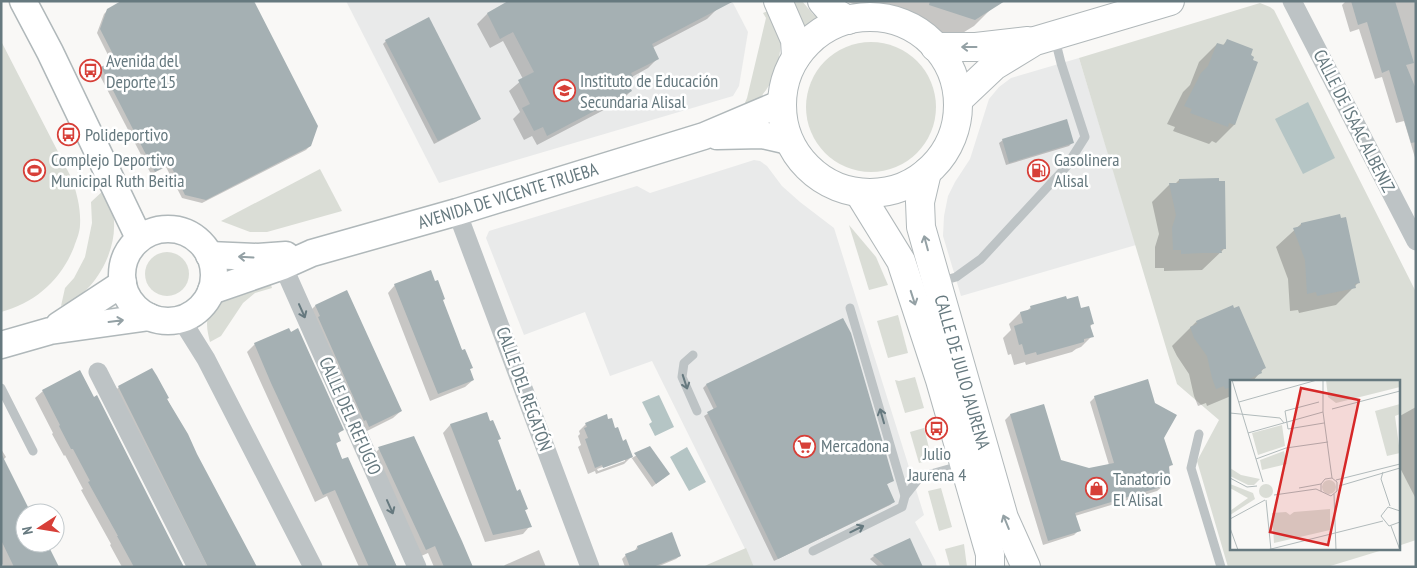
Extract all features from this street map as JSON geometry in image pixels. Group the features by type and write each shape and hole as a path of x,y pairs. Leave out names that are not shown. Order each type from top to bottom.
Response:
{"main road":[{"path":"23,1 50,52 140,238"},
{"path":"778,1 795,40 796,57"},
{"path":"822,1 829,9 848,20"},
{"path":"936,46 976,48 1044,38 1170,1"},
{"path":"880,17 910,27 936,46 951,72 958,100 958,114 951,140 936,163 927,172 917,180 895,190 871,194 859,193 831,184 817,176 801,160 789,141 783,119 782,103 786,79 796,57 818,33 848,20 880,17"},
{"path":"958,100 994,66 1044,38"},
{"name":"AVENIDA DE VICENTE TRUEBA","path":"211,291 312,254 457,212 704,136 782,103"},
{"name":"AVENIDA DE VICENTE TRUEBA","path":"704,136 762,135 789,141"},
{"name":"CALLE DE JULIO JAURENA","path":"927,172 920,202 921,227 1004,518 1026,567"},
{"name":"CALLE DE JULIO JAURENA","path":"859,193 901,260 936,367 990,554 990,567"},
{"path":"1,345 50,331 150,317 169,320 181,319 191,314 202,305 211,291 214,280 213,266 209,255 196,239 183,231 171,229 155,230 140,238 130,249 122,270 123,283 129,299 137,309 150,317"},
{"name":"AVENIDA DE VICENTE TRUEBA","path":"209,255 258,257 312,254"},
{"path":"50,331 123,283"}],"street":[{"name":"CALLE DE ISAAC ALBENIZ","path":"1292,1 1416,242"},
{"name":"CALLE DEL REGATÓN","path":"457,212 590,567"},
{"name":"CALLE DEL REFUGIO","path":"282,266 417,567"},
{"path":"181,319 206,359 313,567"},
{"path":"98,372 197,567"}],"lane":[{"path":"936,283 956,277 981,259 1066,168 1085,137 1061,63 1044,38"},
{"path":"813,551 902,507 904,496 850,308"},
{"path":"693,355 684,362 682,377 697,411"},
{"path":"1,388 33,451"},
{"path":"1199,434 1192,468 1221,567"},
{"path":"904,496 920,476 964,464"}],"shaded area":[{"name":"Instituto de Educación Secundaria Alisal","path":"346,1 732,1 748,32 739,86 733,96 439,183"},
{"path":"791,1 802,1 813,14 821,19 805,27"},
{"path":"1260,3 1274,10 1416,292 1416,540 1400,545 1400,380 1230,380 1230,550 1383,550 1327,567 1228,567 1197,461 1219,420 1177,384 1079,58"},
{"path":"768,11 777,28 780,39 779,58 767,89 753,103 744,105 766,18 763,13"},
{"name":"Complejo Deportivo Municipal Ruth Beitia","path":"1,41 72,179 80,219 79,231 69,259 54,280 25,303 1,312"},
{"path":"871,42 896,47 917,61 931,82 936,107 931,132 917,153 896,167 871,172 846,167 825,153 811,132 806,107 811,82 825,61 846,47"},
{"name":"Gasolinera Alisal","path":"1079,58 1136,245 961,296 943,236 944,216 948,196 970,159 989,99 999,87 1011,78"},
{"path":"1308,102 1335,158 1303,174 1275,119"},
{"path":"754,160 760,161 767,166 782,186 834,228 924,515 915,522 937,567 754,567 652,361 610,376 585,312 524,335 486,238 489,231 637,186 650,193"},
{"path":"320,169 342,211 267,232 250,232 221,221"},
{"path":"105,189 111,205 114,222 111,248 100,273 92,284 72,301 61,306 65,288 74,278 85,257 92,223 91,202"},
{"path":"849,225 876,257 888,285 869,290"},
{"path":"163,252 171,252 183,258 189,274 183,290 171,296 163,296 151,290 145,278 145,270 151,258"},
{"path":"270,282 272,288 255,293 243,303 221,336 210,342 207,321 209,314 219,302 245,290"},
{"path":"898,315 908,353 888,358 877,321"},
{"path":"915,377 924,408 905,413 895,380 899,381"},
{"path":"659,395 674,427 655,436 649,424 652,422 642,402"},
{"path":"924,428 932,460 919,463 910,432"},
{"path":"687,447 706,482 689,491 670,457"},
{"path":"941,488 952,527 939,531 928,491"},
{"path":"964,544 967,567 950,567 945,549"},
{"path":"746,548 754,567 703,567 709,564"}],"building":[{"path":"121,1 254,1 318,126 311,146 206,200 185,195 170,164 155,172 101,67 116,60 100,29 107,9"},
{"path":"508,1 734,1 652,44 659,59 631,73 633,77 627,81 632,91 547,136 543,127 534,131 522,108 530,104 518,80 534,72 513,32 500,39 487,13"},
{"path":"930,1 1005,1 975,20 929,5"},
{"path":"1351,1 1395,1 1414,63 1406,65 1416,89 1416,142 1411,143 1389,70 1382,73 1367,22 1358,25"},
{"path":"429,17 481,119 438,141 385,40"},
{"path":"1227,39 1253,49 1251,55 1254,57 1253,60 1258,62 1235,125 1229,123 1228,127 1190,113 1192,109 1184,106 1201,73 1208,66 1217,43 1224,45"},
{"path":"1067,119 1074,143 1009,163 1002,139"},
{"path":"1219,178 1219,181 1225,181 1226,249 1221,249 1222,253 1181,254 1181,250 1173,250 1172,228 1176,215 1169,183 1179,183 1179,179"},
{"path":"1340,214 1341,218 1346,217 1360,283 1355,284 1356,288 1317,296 1316,292 1307,294 1305,260 1293,228 1301,226 1301,223"},
{"path":"431,270 435,281 438,280 445,299 443,300 462,350 465,349 473,368 470,369 474,380 438,394 394,284"},
{"path":"347,290 402,411 369,427 366,420 364,421 318,317 320,316 315,305"},
{"path":"1066,296 1067,299 1078,296 1081,308 1089,306 1094,324 1090,325 1094,337 1084,339 1084,342 1037,355 1036,352 1025,355 1022,344 1019,345 1014,326 1023,323 1020,312 1031,309 1030,306"},
{"path":"1233,305 1234,308 1239,306 1266,368 1261,370 1262,373 1247,380 1230,380 1230,387 1225,389 1224,386 1216,389 1207,356 1194,338 1190,327 1197,324 1196,321"},
{"name":"Mercadona","path":"843,318 851,333 894,481 887,484 895,502 778,559 707,412 717,407 706,384"},
{"path":"289,328 291,332 298,328 344,430 338,433 341,441 336,443 342,459 348,457 397,567 369,567 335,490 323,495 271,383 254,343"},
{"path":"152,368 257,567 208,567 118,386"},
{"path":"80,370 94,397 97,395 184,567 134,567 88,482 90,481 73,449 71,449 42,390"},
{"path":"1148,379 1155,403 1177,415 1164,438 1173,465 1169,466 1170,476 1168,482 1164,486 1075,513 1081,531 1048,541 1010,414 1044,404 1061,460 1089,468 1114,463 1094,396"},
{"path":"487,412 490,421 493,420 501,439 498,440 517,491 520,489 528,509 525,510 532,527 493,535 450,424"},
{"path":"607,414 608,419 612,418 615,428 618,427 623,441 626,439 633,457 603,468 602,465 595,468 585,439 588,438 584,428 587,427 585,423"},
{"path":"414,436 473,567 444,567 435,546 426,550 378,447"},
{"path":"650,446 670,474 656,484 634,453"},
{"path":"1,453 26,503 15,503 15,553 52,553 59,567 14,567 1,540"},
{"path":"672,532 681,556 653,567 630,567 625,554 638,549 637,546"},
{"path":"910,538 923,567 886,567 873,555"}],"place":[{"name":"Avenida del Deporte 15","path":"90,71"},
{"name":"Instituto de Educación Secundaria Alisal","path":"564,91"},
{"name":"Polideportivo","path":"69,135"},
{"name":"Complejo Deportivo Municipal Ruth Beitia","path":"35,170"},
{"name":"Gasolinera Alisal","path":"1038,170"},
{"name":"Julio Jaurena 4","path":"937,429"},
{"name":"Mercadona","path":"805,446"},
{"name":"Tanatorio El Alisal","path":"1097,489"}]}
